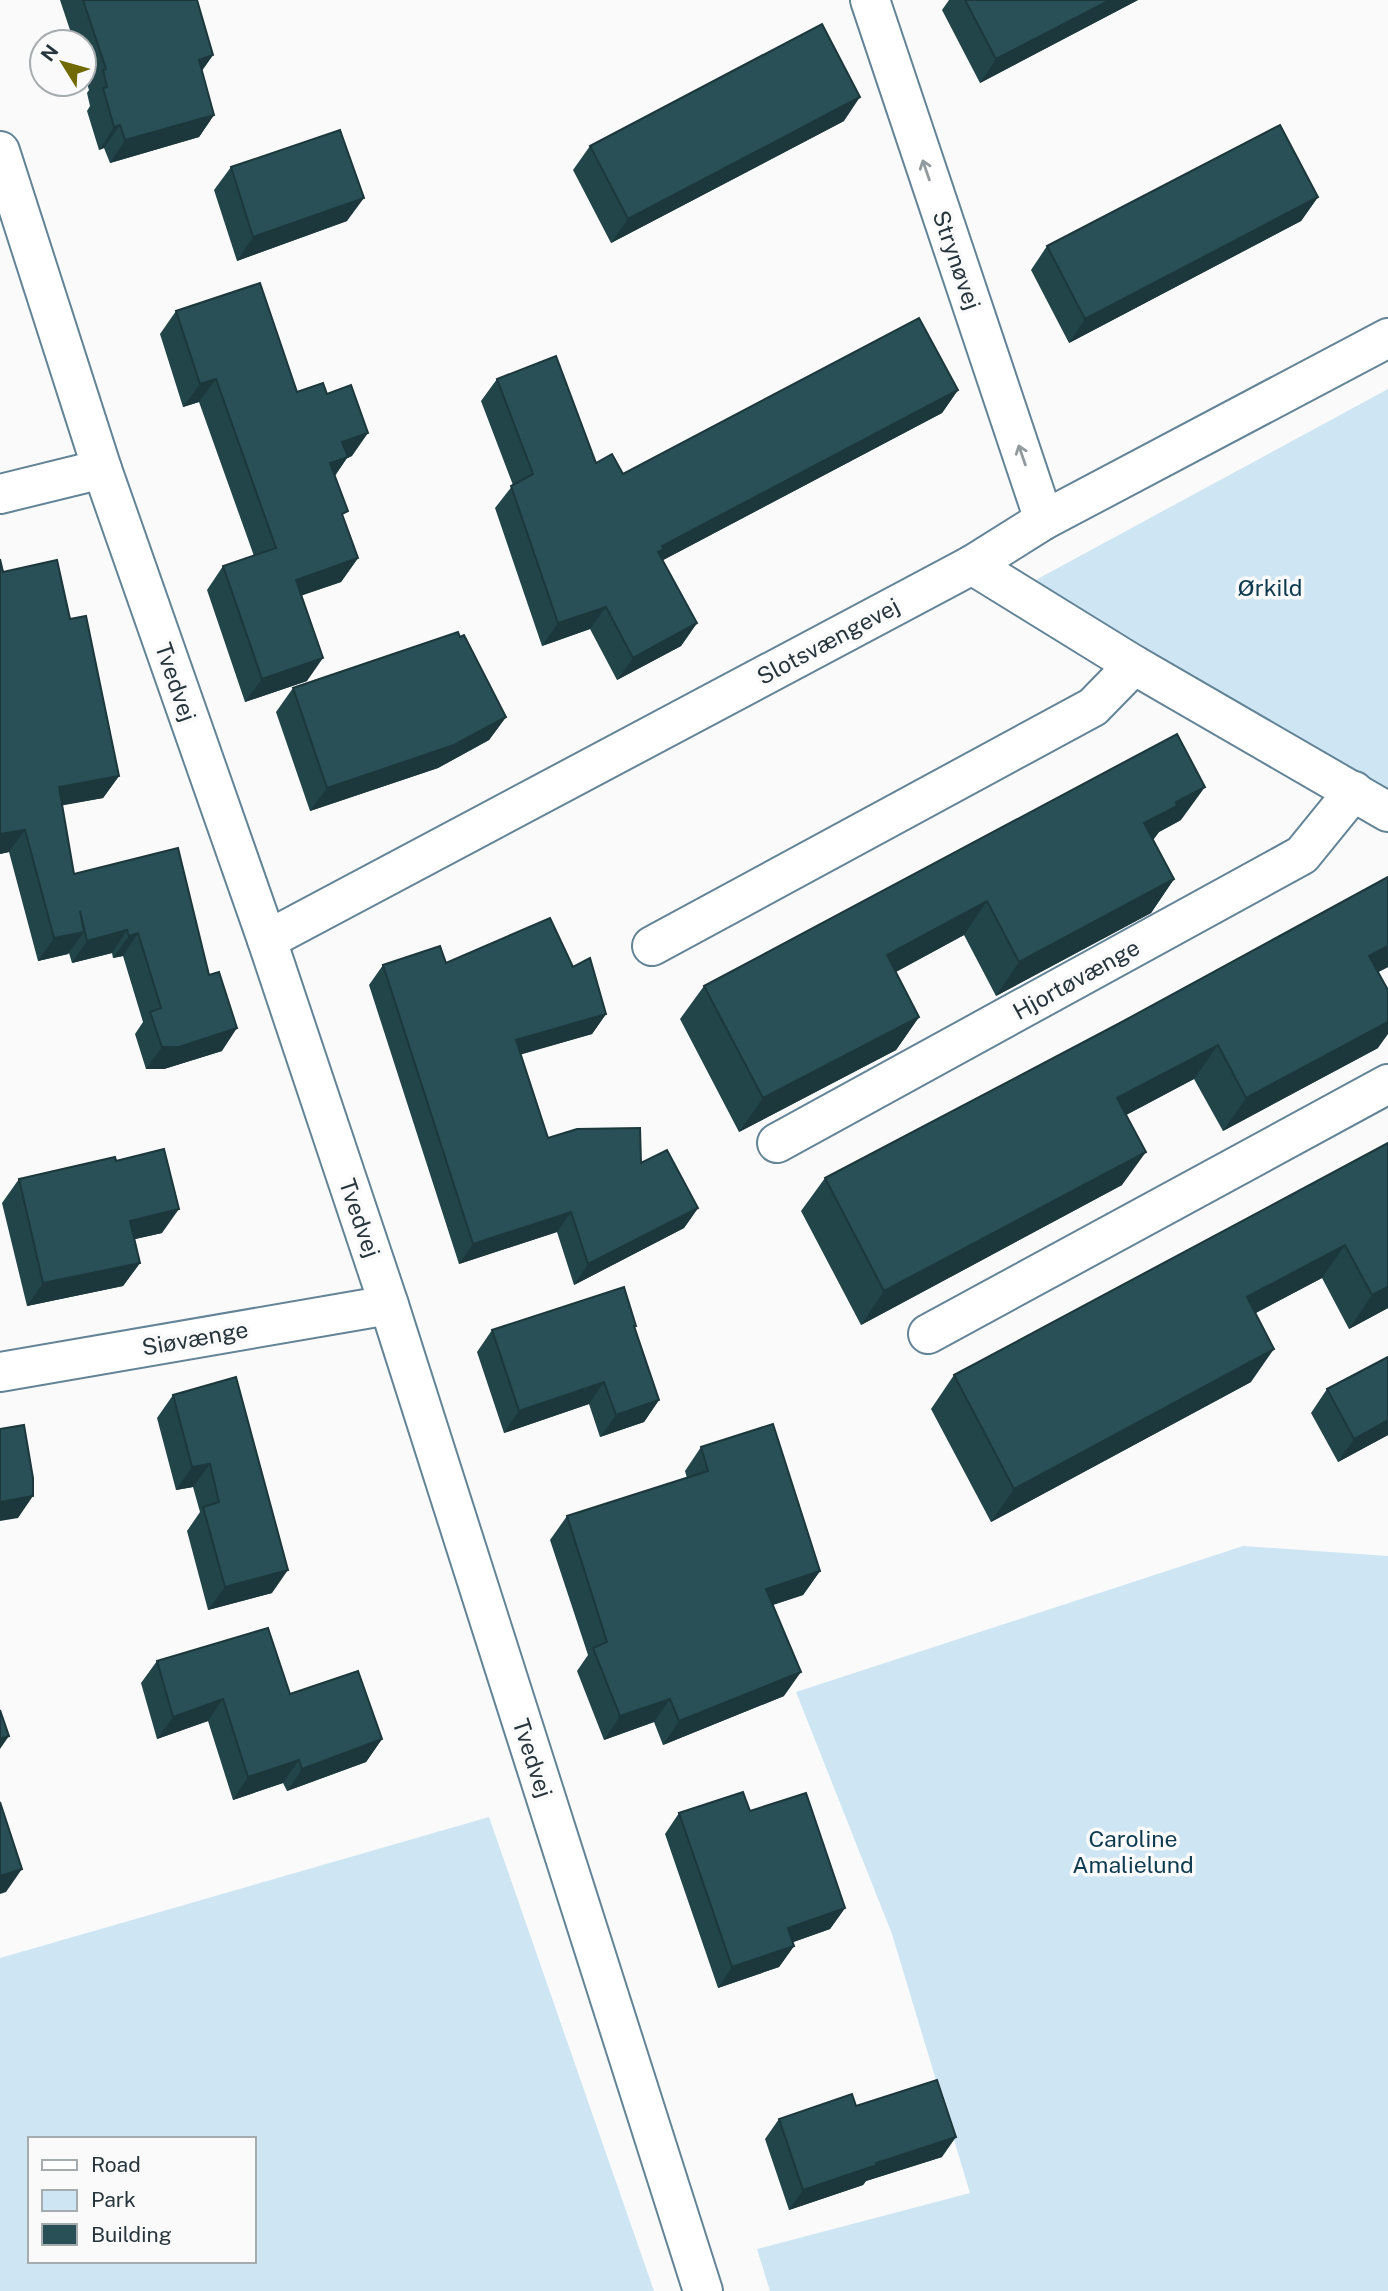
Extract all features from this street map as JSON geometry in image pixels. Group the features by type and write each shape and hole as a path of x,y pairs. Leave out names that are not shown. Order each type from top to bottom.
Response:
{"street":[{"name":"Strynøvej","path":"870,0 1044,520"},
{"name":"Tvedvej","path":"0,151 102,469 267,940 389,1305 703,2291"},
{"name":"Slotsvængevej","path":"267,940 972,565 1044,520 1388,338"},
{"path":"0,495 102,469"},
{"path":"972,565 1134,665 1388,812"},
{"path":"652,946 1093,707 1134,665"},
{"name":"Hjortøvænge","path":"777,1143 1302,855 1354,791"},
{"path":"928,1334 1388,1084"},
{"name":"Siøvænge","path":"0,1372 389,1305"}],"green space":[{"name":"Ørkild","path":"1388,389 1388,796 1032,582"},
{"name":"Caroline Amalielund","path":"1243,1546 1388,1556 1388,2291 770,2291 757,2249 970,2193 892,1934 796,1692"},
{"path":"489,1817 654,2291 0,2291 0,1958"}],"building":[{"path":"83,0 197,0 213,55 199,60 214,115 125,140 120,125 114,127 103,88 107,87 103,70 106,69 98,45 98,28 92,28"},
{"path":"965,0 1110,0 996,59"},
{"path":"822,24 860,97 628,219 590,146"},
{"path":"1280,125 1318,197 1085,319 1047,246"},
{"path":"340,130 364,198 253,237 231,167"},
{"path":"260,283 297,392 323,383 327,394 351,385 368,433 342,442 348,457 330,463 348,511 342,514 358,558 296,580 323,658 262,679 223,566 276,548 216,379 200,384 176,311"},
{"path":"919,318 958,390 662,546 664,549 658,552 697,623 633,658 606,607 558,623 511,486 533,474 497,379 556,356 596,463 612,454 623,474"},
{"path":"0,559 3,572 57,560 70,619 86,616 119,776 59,787 74,874 178,848 209,975 219,972 237,1028 179,1047 162,1047 150,1012 161,1008 138,933 129,936 127,930 87,941 80,911 84,932 54,938 25,830 0,834"},
{"path":"458,632 460,637 464,635 506,717 454,745 327,788 293,688"},
{"path":"1177,734 1205,787 1176,802 1177,806 1144,823 1174,879 1019,962 987,901 887,955 919,1017 763,1098 704,986"},
{"path":"1388,877 1388,946 1369,956 1388,990 1388,1022 1246,1098 1218,1045 1117,1098 1146,1152 884,1291 825,1178 1118,1024"},
{"path":"550,918 573,967 590,958 606,1014 516,1040 548,1138 577,1129 640,1128 641,1163 667,1150 698,1208 588,1264 571,1212 473,1244 383,965 440,946 446,963"},
{"path":"1388,1143 1388,1287 1372,1295 1345,1245 1247,1297 1274,1349 1014,1489 954,1375"},
{"path":"164,1149 179,1209 130,1221 140,1263 43,1283 19,1179"},
{"path":"624,1287 659,1400 616,1415 604,1382 519,1411 492,1330"},
{"path":"1388,1357 1388,1420 1354,1439 1327,1389"},
{"path":"236,1377 288,1570 225,1587 203,1507 219,1502 210,1464 192,1467 173,1395"},
{"path":"773,1424 820,1571 766,1589 801,1672 679,1721 670,1699 620,1716 593,1648 607,1642 567,1516 708,1471 701,1447"},
{"path":"24,1425 33,1478 33,1496 0,1502 0,1429"},
{"path":"268,1628 290,1694 358,1671 382,1739 302,1769 299,1760 248,1777 223,1699 173,1717 157,1661"},
{"path":"0,1710 9,1736 0,1739"},
{"path":"743,1792 750,1811 806,1793 845,1908 788,1928 794,1946 732,1967 679,1813"},
{"path":"0,1802 22,1869 0,1876"},
{"path":"937,2080 956,2137 803,2190 779,2119 852,2094 856,2106"}]}
